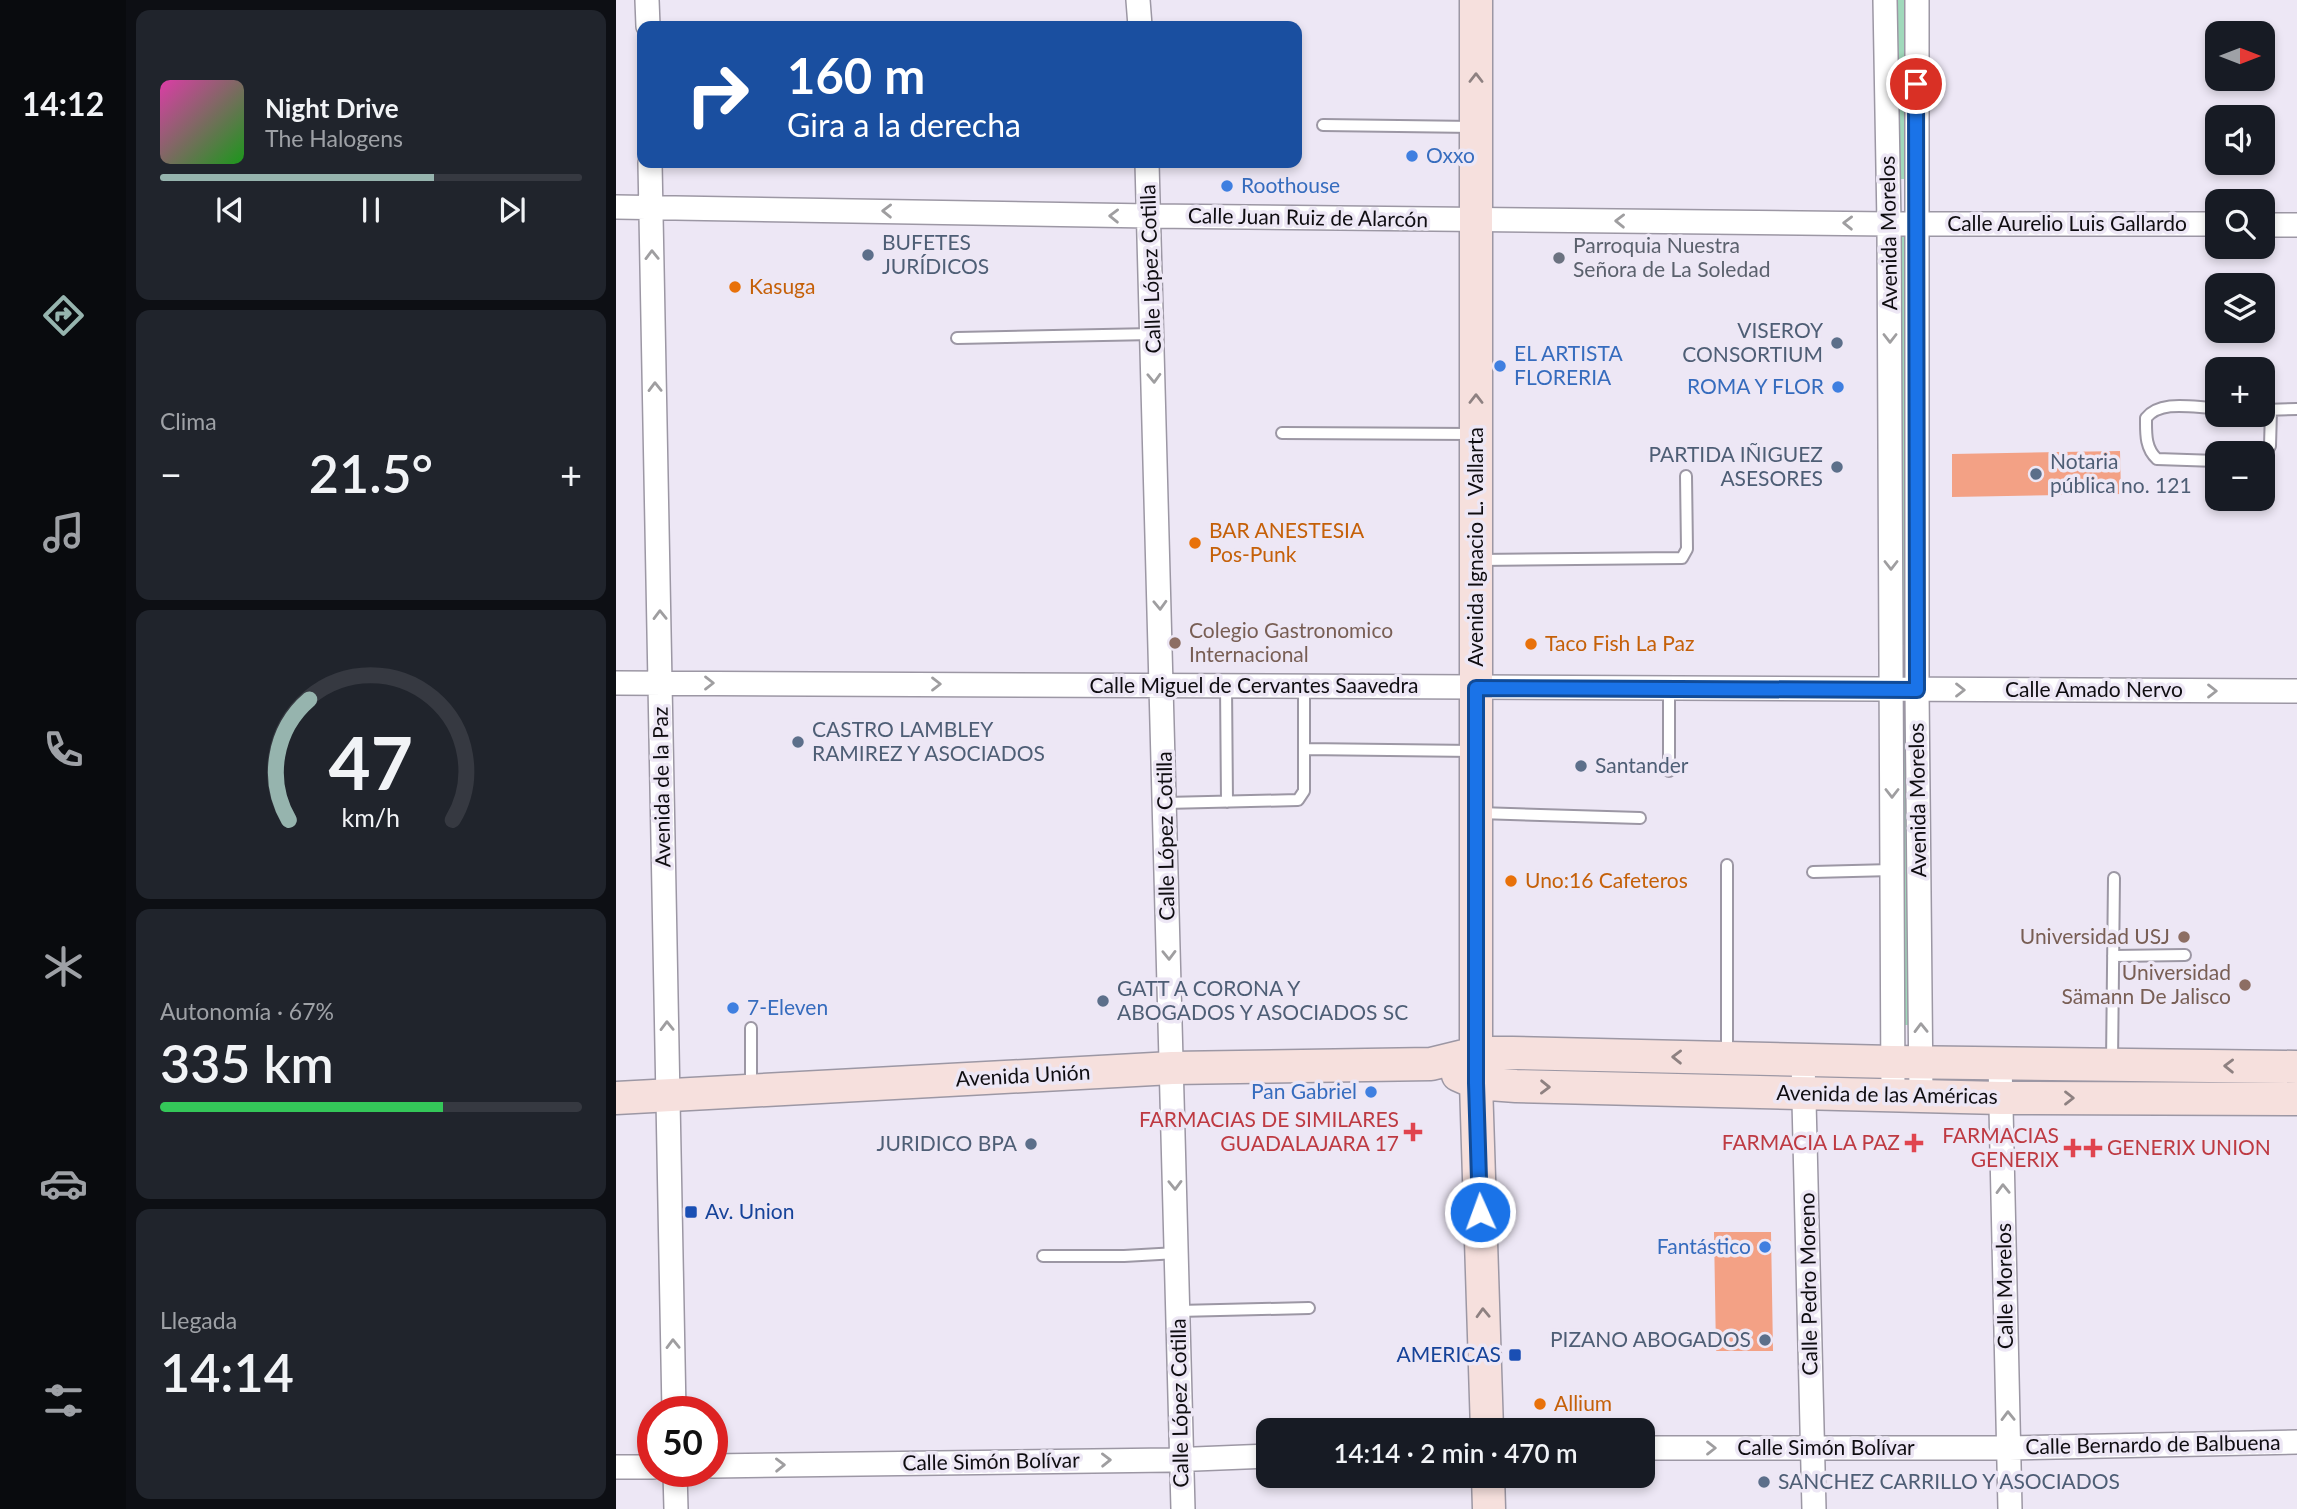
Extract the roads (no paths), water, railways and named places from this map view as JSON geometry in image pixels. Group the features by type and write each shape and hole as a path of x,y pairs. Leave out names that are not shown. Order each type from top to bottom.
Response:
{"main road":[{"name":"Avenida Ignacio L. Vallarta","path":"1476,0 1476,1068 1487,1418"},
{"name":"Avenida de las Américas","path":"1476,1068 1727,1058 2297,1067"},
{"name":"Avenida Unión","path":"616,1098 1172,1068 1431,1064 1476,1068"},
{"name":"Avenida de las Américas","path":"1476,1068 1516,1086 2001,1098 2297,1099"},
{"path":"1488,1488 1489,1509"}],"street":[{"path":"648,0 648,21"},
{"path":"1138,0 1140,21"},
{"name":"Avenida Morelos","path":"1885,0 1889,224 1892,870 1907,1062"},
{"name":"Avenida Morelos","path":"1907,1096 1917,690 1917,0"},
{"name":"Avenida de la Paz","path":"650,168 674,1396"},
{"name":"Calle López Cotilla","path":"1147,168 1183,1509"},
{"name":"Calle Juan Ruiz de Alarcón","path":"616,207 1916,224"},
{"name":"Calle Aurelio Luis Gallardo","path":"1916,224 2205,224"},
{"path":"2275,225 2297,225"},
{"name":"Calle Miguel de Cervantes Saavedra","path":"616,683 1891,690"},
{"name":"Calle Amado Nervo","path":"1891,690 2297,691"},
{"name":"Calle Pedro Moreno","path":"1803,1060 1814,1509"},
{"name":"Calle Morelos","path":"2000,1063 2010,1509"},
{"name":"Calle Bernardo de Balbuena","path":"2009,1448 2297,1443"},
{"name":"Calle Simón Bolívar","path":"1655,1447 2009,1448"},
{"name":"Calle Simón Bolívar","path":"728,1466 1256,1456"},
{"path":"616,1467 637,1467"},
{"path":"675,1487 676,1509"}],"lane":[{"path":"1323,125 1476,127"},
{"path":"957,338 1153,334"},
{"path":"2205,408 2164,407 2152,410 2146,418 2147,443 2150,453 2157,459 2205,461"},
{"path":"2275,410 2297,409"},
{"path":"1282,433 1476,434"},
{"path":"1476,560 1682,558 1687,549 1686,476"},
{"path":"1226,686 1227,802"},
{"path":"1165,803 1298,800 1304,791 1304,686"},
{"path":"1669,689 1669,771"},
{"path":"1304,749 1476,751"},
{"path":"1476,813 1640,818"},
{"path":"1727,864 1727,1058"},
{"path":"1813,872 1892,870"},
{"path":"2112,1064 2114,878"},
{"path":"2113,956 2185,956"},
{"path":"751,1028 751,1090"},
{"path":"1043,1255 1177,1253"},
{"path":"1178,1311 1309,1308"}],"place":[{"name":"Oxxo","path":"1412,156"},
{"name":"Roothouse","path":"1227,186"},
{"name":"BUFETES JURÍDICOS","path":"868,255"},
{"name":"Parroquia Nuestra Señora de La Soledad","path":"1559,258"},
{"name":"Kasuga","path":"735,287"},
{"name":"VISEROY CONSORTIUM","path":"1837,343"},
{"name":"EL ARTISTA FLORERIA","path":"1500,366"},
{"name":"ROMA Y FLOR","path":"1838,387"},
{"name":"PARTIDA IÑIGUEZ ASESORES","path":"1837,467"},
{"name":"Notaria pública no. 121","path":"2036,474"},
{"name":"BAR ANESTESIA Pos-Punk","path":"1195,543"},
{"name":"Colegio Gastronomico Internacional","path":"1175,643"},
{"name":"Taco Fish La Paz","path":"1531,644"},
{"name":"CASTRO LAMBLEY RAMIREZ Y ASOCIADOS","path":"798,742"},
{"name":"Santander","path":"1581,766"},
{"name":"Uno:16 Cafeteros","path":"1511,881"},
{"name":"Universidad USJ","path":"2184,937"},
{"name":"Universidad Sämann De Jalisco","path":"2245,985"},
{"name":"GATT A CORONA Y ABOGADOS Y ASOCIADOS SC","path":"1103,1001"},
{"name":"7-Eleven","path":"733,1008"},
{"name":"Pan Gabriel","path":"1371,1092"},
{"name":"FARMACIAS DE SIMILARES GUADALAJARA 17","path":"1413,1132"},
{"name":"FARMACIA LA PAZ","path":"1914,1143"},
{"name":"JURIDICO BPA","path":"1031,1144"},
{"name":"FARMACIAS GENERIX","path":"2073,1148"},
{"name":"GENERIX UNION","path":"2093,1148"},
{"name":"Av. Union","path":"691,1212"},
{"name":"Fantástico","path":"1765,1247"},
{"name":"PIZANO ABOGADOS","path":"1765,1340"},
{"name":"AMERICAS","path":"1515,1355"},
{"name":"Allium","path":"1540,1404"},
{"name":"SANCHEZ CARRILLO Y ASOCIADOS","path":"1764,1482"}]}
